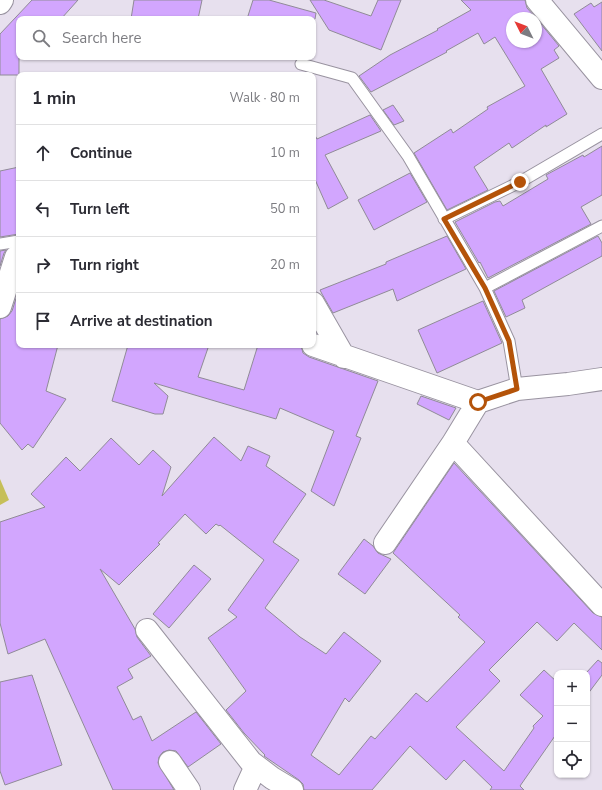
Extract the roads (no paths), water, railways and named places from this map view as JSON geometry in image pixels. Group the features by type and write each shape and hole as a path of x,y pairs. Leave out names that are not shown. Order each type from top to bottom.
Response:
{"street":[{"path":"537,0 602,78"},
{"path":"0,307 11,250"},
{"path":"316,308 344,357"},
{"path":"316,346 478,402 517,389 602,379"},
{"path":"385,543 453,443 478,402"},
{"path":"453,443 602,605"},
{"path":"147,630 256,766 292,790"},
{"path":"170,762 189,790"},
{"path":"245,790 256,766"}],"lane":[{"path":"301,64 352,78 408,156 485,288 509,341 517,389"},
{"path":"444,219 520,182 602,134"},
{"path":"485,288 602,226"}]}
